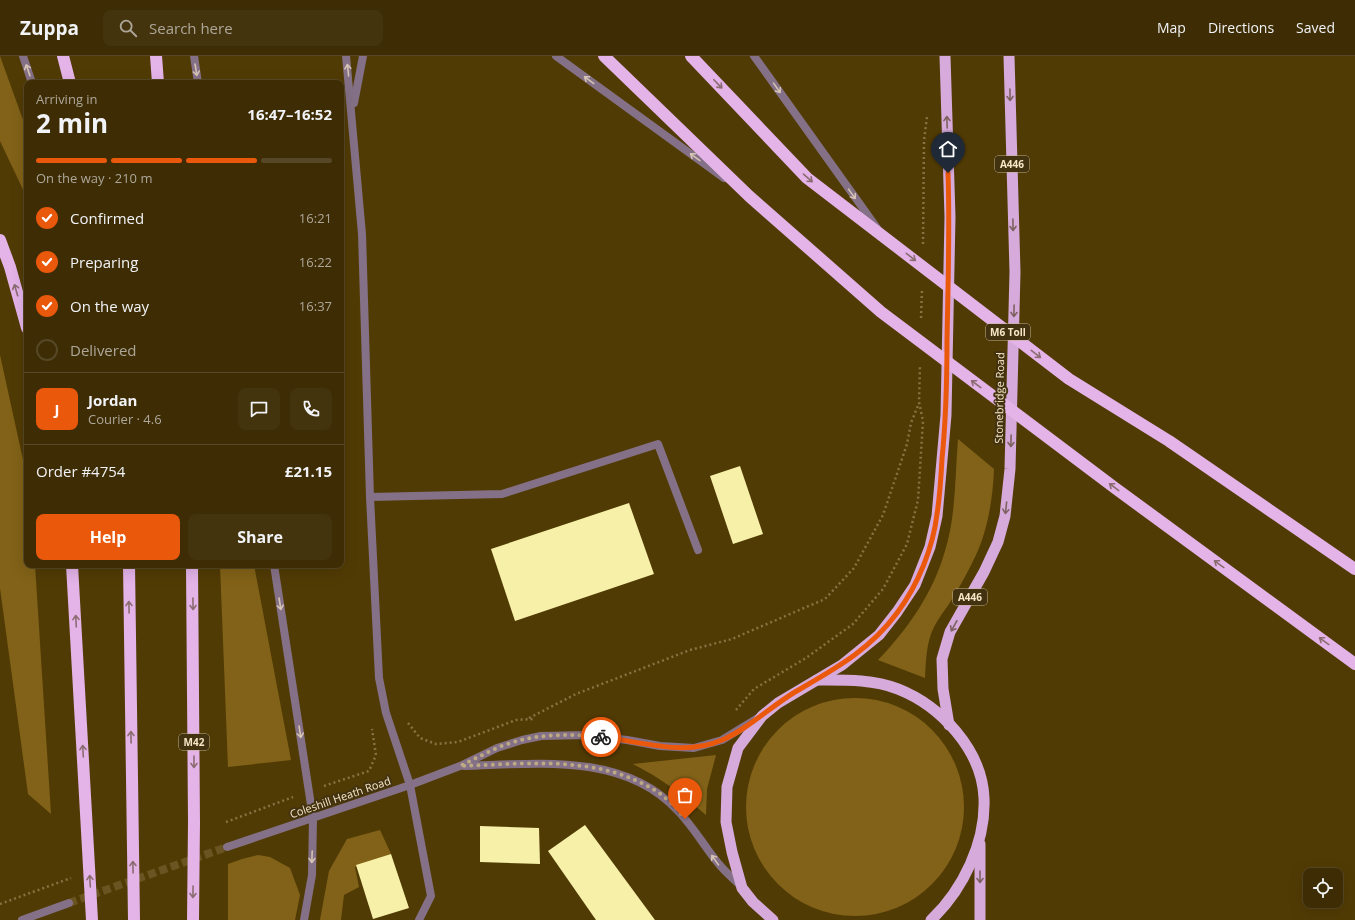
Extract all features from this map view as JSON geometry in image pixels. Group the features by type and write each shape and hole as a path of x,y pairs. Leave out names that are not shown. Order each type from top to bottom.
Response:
{"highway":[{"path":"63,56 69,80"},
{"path":"156,56 158,80"},
{"path":"604,56 749,196 881,312 1115,488 1355,664"},
{"name":"M6 Toll","path":"691,56 807,178 1069,379 1169,441 1355,569"},
{"path":"773,920 753,902 742,888 732,852 726,822 727,787 738,748 762,716 778,703 842,665 879,635 897,612 915,584 930,547 937,516 946,415 950,217 945,56"},
{"name":"Stonebridge Road","path":"950,725 943,689 942,659 950,632 984,572 998,542 1005,516 1010,469 1014,272 1009,56"},
{"path":"0,240 10,267 24,317"},
{"path":"72,568 92,920"},
{"path":"129,568 134,920"},
{"name":"M42","path":"192,568 194,790 193,920"},
{"name":"A446","path":"816,680 853,680 878,683 897,689 926,704 941,716 962,739 978,771 984,797 980,838 980,920"},
{"name":"A446","path":"931,920 942,910 956,889 968,868 980,838"}],"street":[{"path":"23,56 31,80"},
{"path":"194,56 198,80"},
{"path":"346,56 362,234 370,497 379,678 388,720 410,785 431,896 419,920"},
{"path":"352,112 363,56"},
{"path":"556,56 749,196"},
{"path":"754,56 881,235"},
{"path":"370,497 502,494 658,444 698,550"},
{"path":"274,568 313,818 312,875 304,920"},
{"name":"Coleshill Heath Road","path":"227,847 410,785 460,766 497,748 541,736 587,735 660,746 694,748 722,740 762,716"},
{"name":"Coleshill Heath Road","path":"460,766 556,764 602,770 641,783 660,794 678,810 719,864 742,888"},
{"path":"22,920 69,902"}],"path":[{"path":"923,251 924,140 928,110"},
{"path":"921,323 922,283"},
{"path":"732,714 754,689 806,658 853,624 883,590 907,544 918,500 923,421 919,402 920,362"},
{"path":"527,719 576,694 690,650 732,640 825,599 854,568 883,515 907,444 911,423 919,402"},
{"path":"226,822 369,771 376,755 372,725 403,717 420,738 436,744 458,742 516,720 534,719"},
{"path":"0,904 71,878"}],"shaded area":[{"path":"0,56 24,123 24,192 0,141"},
{"path":"0,355 24,464 24,568 35,568 51,814 28,794 0,588"},
{"path":"958,439 994,469 991,502 984,535 976,555 960,586 931,633 927,652 925,678 878,660 899,636 918,610 934,581 940,566 949,538 951,524"},
{"path":"220,568 255,568 291,760 228,767"},
{"path":"844,698 866,698 887,702 907,711 924,722 940,738 951,755 960,775 964,796 964,818 960,839 956,849 946,868 924,892 907,903 887,912 866,916 844,916 823,912 803,903 786,892 770,876 759,859 750,839 746,818 746,796 750,775 759,755 770,738 786,722 803,711 823,702"},
{"path":"716,755 707,789 706,815 671,787 633,764"},
{"path":"380,830 391,854 355,867 359,887 344,895 341,920 320,920 329,871 347,839"},
{"path":"258,855 270,857 290,868 300,895 295,920 228,920 228,864"}],"building":[{"path":"740,466 763,534 733,544 710,476"},
{"path":"629,503 654,574 515,621 491,549"},
{"path":"585,825 655,920 596,920 548,851"},
{"path":"480,826 539,828 540,864 480,862"},
{"path":"391,854 409,908 373,919 356,865"}],"tunnel":[{"path":"69,903 227,847"}],"way so far":[{"path":"601,737 587,735 541,736 497,748 460,766 556,764 582,766 602,770 641,783 660,794 678,810 685,819"}],"route":[{"path":"601,737 678,748 694,748 722,740 762,716 778,703 842,665 862,649 879,635 897,612 915,584 930,547 937,516 946,415 950,217 948,173"}]}
